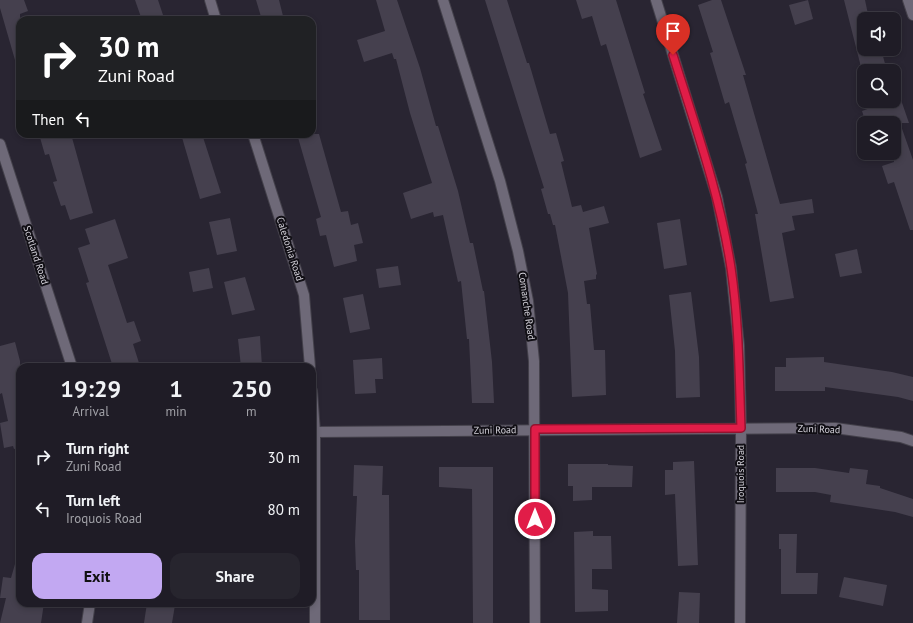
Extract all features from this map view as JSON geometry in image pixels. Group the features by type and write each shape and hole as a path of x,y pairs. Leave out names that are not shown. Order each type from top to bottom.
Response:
{"street":[{"path":"210,0 215,16"},
{"name":"Comanche Road","path":"443,0 500,181 518,251 528,301 534,361 535,623"},
{"name":"Iroquois Road","path":"656,0 717,197 730,260 738,346 741,428 740,623"},
{"path":"908,0 913,16"},
{"name":"Caledonia Road","path":"254,138 304,295 310,363"},
{"name":"Scotland Road","path":"0,144 71,363"},
{"name":"Zuni Road","path":"316,432 535,429 835,428 901,437 913,441"},
{"path":"87,623 89,607"},
{"path":"315,607 315,623"}],"building":[{"path":"0,0 24,0 28,11 20,14 20,16 16,16 16,60 15,60 0,8"},
{"path":"135,0 158,0 163,15 141,16"},
{"path":"256,0 279,0 283,16 261,16"},
{"path":"376,0 397,0 420,68 436,126 438,126 458,191 470,243 473,243 484,291 492,362 494,403 472,403 469,339 467,339 461,281 458,282 443,215 434,217 433,212 411,219 403,193 432,183 410,113 396,59 394,59 392,53 364,62 357,40 385,31"},
{"path":"485,0 507,0 527,63 529,63 550,134 556,133 564,161 561,162 572,207 581,205 583,212 604,206 609,223 589,228 597,274 596,279 584,281 587,304 590,304 594,350 605,350 606,395 572,397 568,293 555,225 553,225 550,214 548,214 541,189 544,188"},
{"path":"576,0 616,0 645,93 643,94 662,150 640,158 606,44 601,46 592,16 582,19"},
{"path":"712,0 721,0 746,75 743,75 780,204 812,199 814,213 792,216 795,230 782,233 794,298 770,302 755,214 758,214 745,164 747,163 729,102 725,104 710,53 713,52 698,5"},
{"path":"808,0 813,19 795,25 789,5"},
{"path":"844,0 865,0 868,12 857,12 857,51"},
{"path":"858,56 883,56 885,64 860,64"},
{"path":"901,100 909,123 901,123 901,116 864,116 862,111 870,108 901,108"},
{"path":"901,126 913,160 913,230 910,230 894,182 888,184 882,166 894,162 894,160 901,160"},
{"path":"316,134 319,134 341,212 348,211 351,225 358,223 363,243 354,245 357,261 334,267 326,235 320,236 316,219 321,217 298,138 316,138"},
{"path":"40,138 72,138 93,213 70,220 65,205 61,206 53,182 57,181 49,154 45,155"},
{"path":"182,138 203,138 221,193 200,199"},
{"path":"230,218 237,251 217,255 209,222"},
{"path":"115,219 128,258 108,265 127,323 134,321 141,341 133,344 139,363 112,363 86,283 89,282 78,248 90,244 85,229"},
{"path":"680,219 687,265 664,269 657,223"},
{"path":"857,249 862,273 840,277 835,254"},
{"path":"398,266 401,285 379,288 376,269"},
{"path":"209,268 213,288 193,292 189,272"},
{"path":"245,277 255,310 232,315 224,282"},
{"path":"691,292 699,357 700,397 676,398 675,351 669,295"},
{"path":"363,294 370,329 350,333 343,298"},
{"path":"260,336 262,363 241,363 238,339"},
{"path":"15,342 20,361 20,363 16,363 16,449 14,449 13,446 4,448 0,423 8,421 2,393 0,394 0,346"},
{"path":"824,357 824,362 892,372 913,377 913,401 898,397 825,387 825,391 775,391 775,367 786,367 786,358"},
{"path":"382,358 383,379 375,379 376,393 355,394 353,360"},
{"path":"694,461 698,565 678,566 675,494 665,495 665,470 673,470 673,462"},
{"path":"568,464 608,464 633,466 632,487 592,487 592,500 573,501 573,486 568,486"},
{"path":"354,465 383,466 382,495 389,495 390,620 359,620 359,570 356,570 355,541 357,496 353,496"},
{"path":"439,467 493,467 493,623 473,623 472,489 439,487"},
{"path":"776,468 815,468 849,473 850,468 868,470 866,484 880,486 880,488 913,499 913,517 895,512 830,502 831,495 815,492 776,492"},
{"path":"593,531 593,536 611,536 612,569 592,569 592,589 608,590 608,611 575,612 574,532"},
{"path":"779,534 797,534 796,573 818,573 817,594 781,594 781,549 779,549"},
{"path":"16,564 16,607 43,607 41,623 0,623 6,598 0,598 3,577 11,578"},
{"path":"844,577 887,585 883,606 839,597"},
{"path":"679,592 700,593 699,623 677,623"},
{"path":"146,607 175,607 172,623 144,623"}],"route":[{"path":"535,519 535,429 741,428 738,346 731,268 717,197 673,55"}]}
